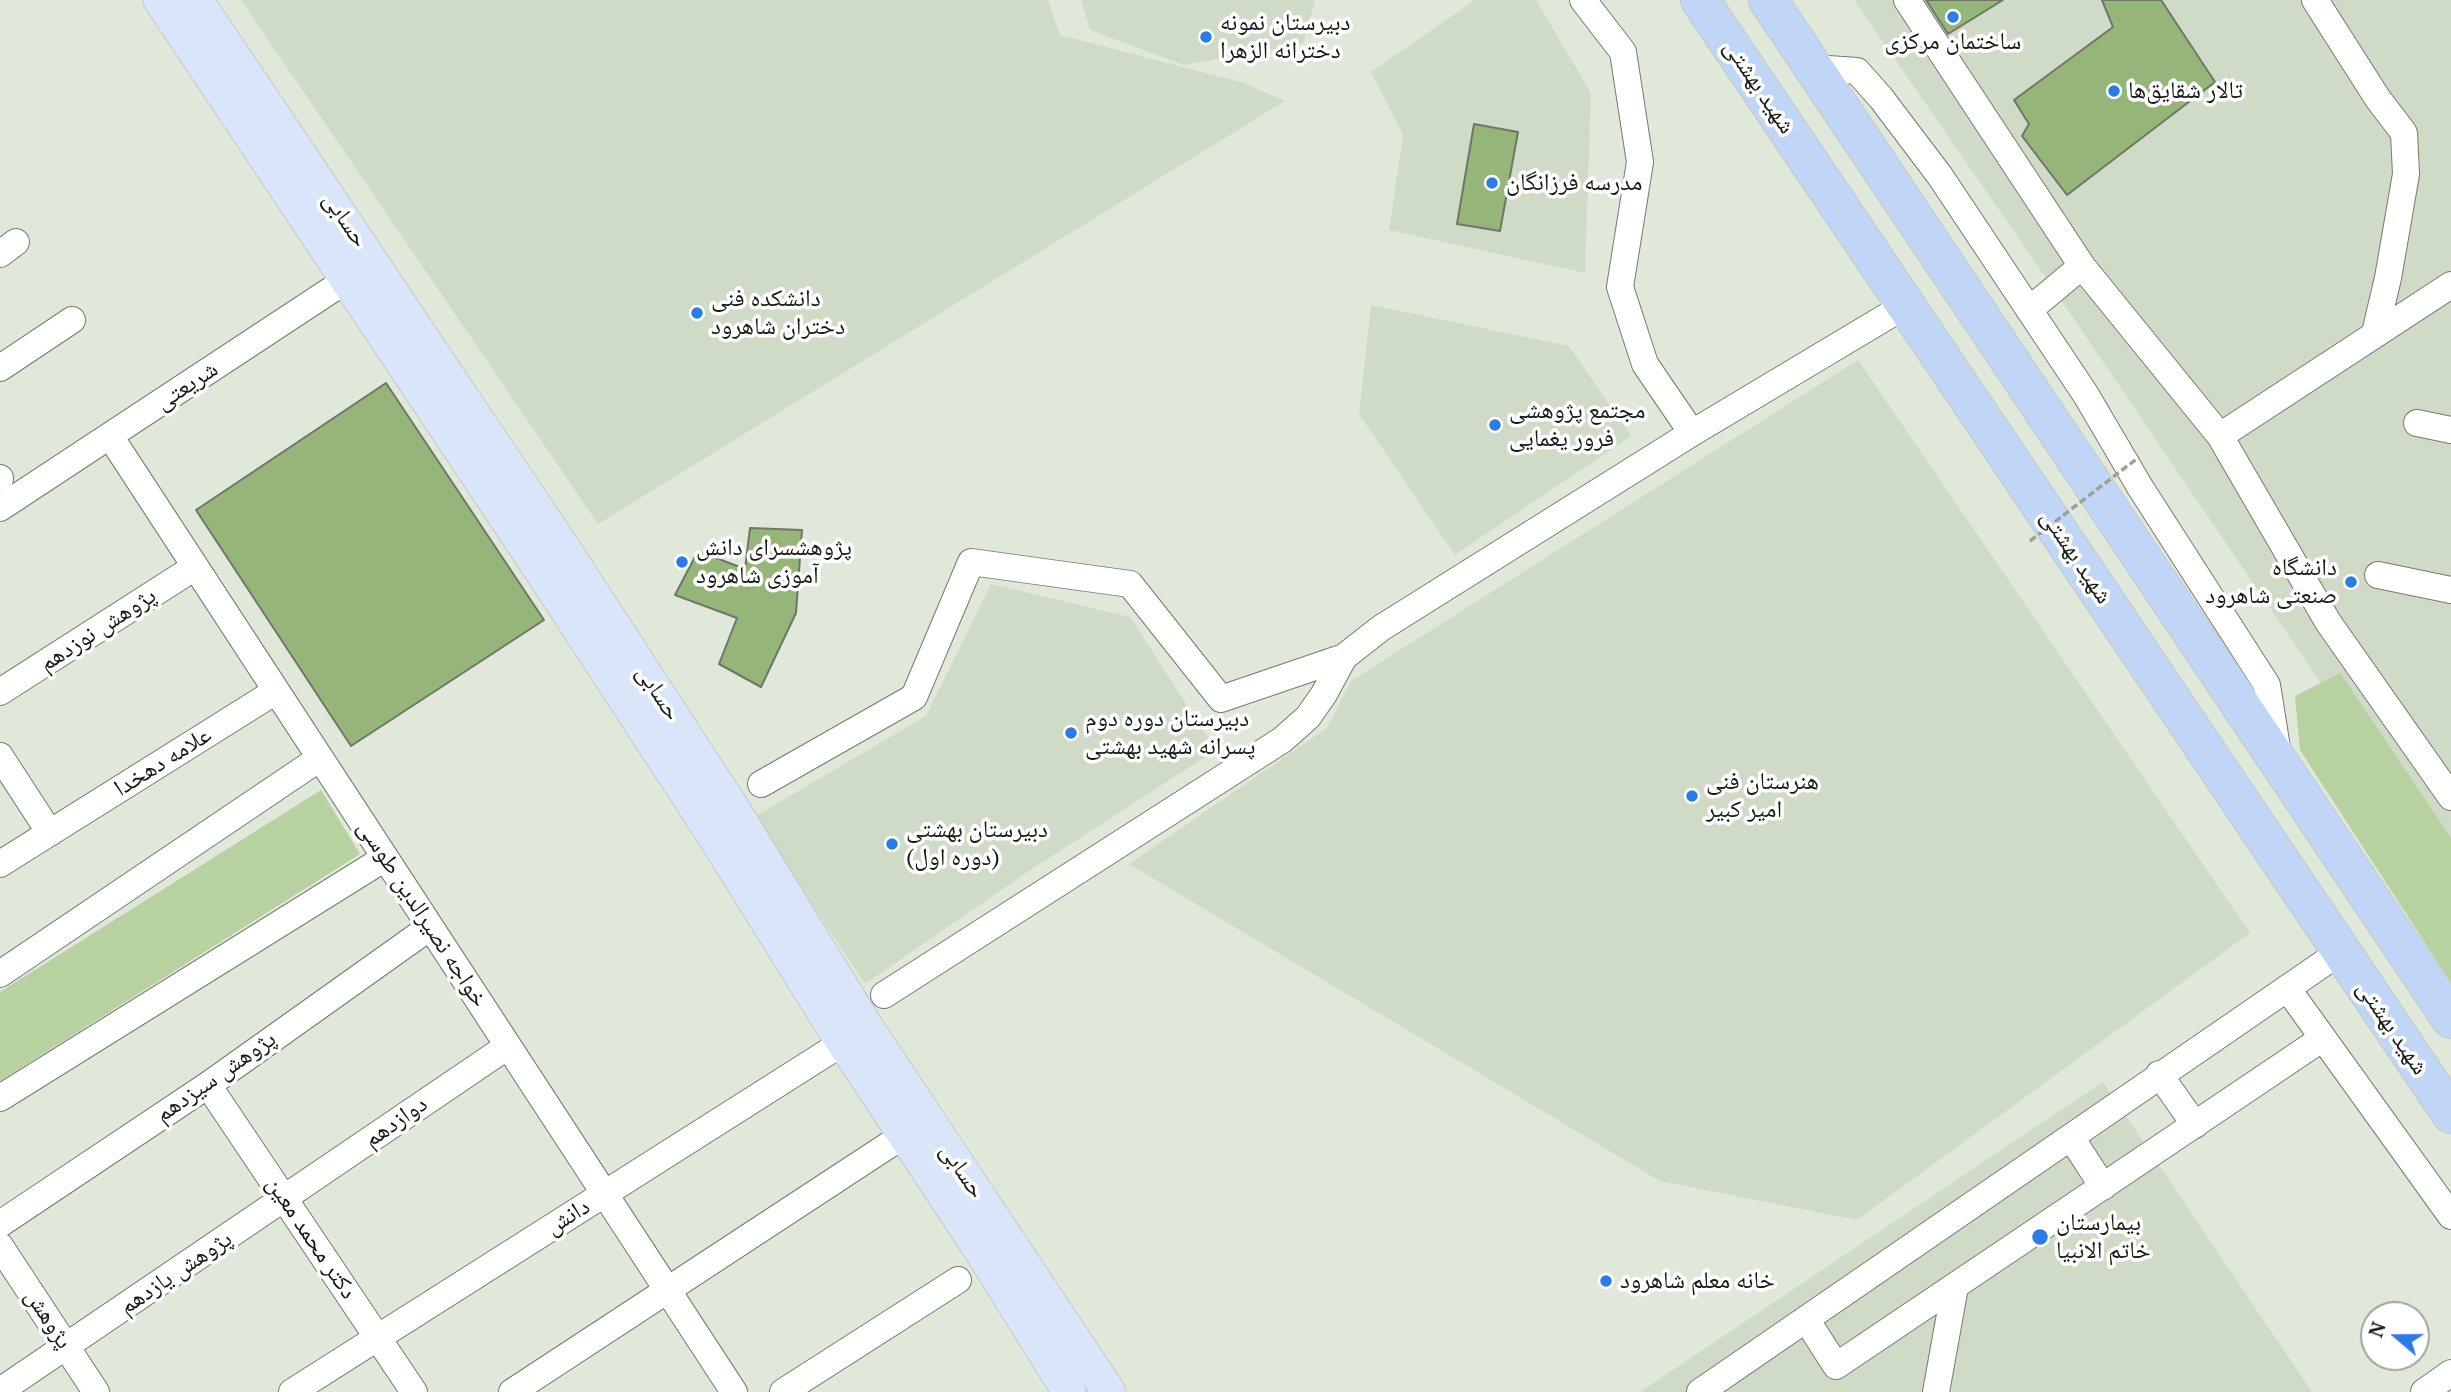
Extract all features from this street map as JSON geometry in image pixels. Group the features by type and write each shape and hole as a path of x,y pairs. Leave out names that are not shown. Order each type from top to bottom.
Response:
{"highway":[{"name":"شهید بهشتی","path":"1700,0 2451,1114"},
{"path":"1768,0 2280,762 2446,998"}],"main road":[{"name":"حسابی","path":"160,0 546,578 714,836 1110,1392"},
{"name":"حسابی","path":"196,0 566,552 721,790 855,1035 904,1135 978,1246 1061,1389"}],"street":[{"path":"1583,0 1623,52 1640,162 1620,287 1645,364 1692,433"},
{"path":"1907,0 2082,266 2220,436 2328,622 2451,797"},
{"path":"2315,0 2378,99 2404,133 2406,174 2388,278 2375,333"},
{"path":"1814,68 1857,71 1940,176 2086,395 2140,487 2267,685 2280,762"},
{"name":"شریعتی","path":"0,508 373,263"},
{"path":"2029,310 2082,266"},
{"path":"2220,436 2451,285"},
{"path":"761,784 914,697 971,562 1130,584 1221,699 1344,657 1381,628 1692,433 1906,305"},
{"path":"0,368 72,320"},
{"path":"2417,423 2451,430"},
{"name":"خواجه نصیرالدین طوسی","path":"110,436 734,1392"},
{"name":"پژوهش نوزدهم","path":"0,692 195,567"},
{"path":"2378,575 2451,590"},
{"path":"884,995 1282,740 1308,717 1344,657"},
{"name":"علامه دهخدا","path":"0,864 276,691"},
{"path":"0,756 50,833"},
{"path":"0,974 320,758"},
{"path":"0,1098 386,858"},
{"name":"پژوهش سیزدهم","path":"0,1224 208,1085 430,927"},
{"path":"1700,1392 2340,952"},
{"path":"2287,988 2451,1216"},
{"name":"دانش","path":"292,1392 855,1035"},
{"path":"1806,1319 1836,1366 2323,1038"},
{"name":"دوازدهم","path":"284,1199 508,1046"},
{"path":"2159,1074 2195,1125"},
{"name":"دکتر محمد معین","path":"208,1085 414,1392"},
{"path":"512,1392 904,1135"},
{"path":"2071,1137 2103,1187"},
{"name":"پژوهش یازدهم","path":"0,1391 284,1199"},
{"name":"پژوهش","path":"0,1246 96,1392"},
{"path":"783,1392 958,1280"},
{"path":"1936,1392 1955,1287"},
{"path":"2424,1392 2451,1373"}],"path":[{"path":"2030,541 2140,457"}],"shaded area":[{"name":"دانشکده فنی دختران شاهرود","path":"241,0 1048,0 1060,35 1244,83 1285,101 598,524"},
{"name":"دبیرستان نمونه دخترانه الزهرا","path":"1081,0 1315,0 1303,44 1184,65 1090,30"},
{"name":"مدرسه فرزانگان","path":"1475,0 1536,0 1591,93 1585,273 1389,230 1403,135 1371,72"},
{"name":"دانشگاه صنعتی شاهرود","path":"1854,0 2451,0 2451,875 2053,288"},
{"name":"مجتمع پژوهشی فرور یغمایی","path":"1371,305 1569,346 1631,436 1455,555 1359,414"},
{"name":"هنرستان فنی امیر کبیر","path":"1858,360 2250,933 1857,1220 1660,1181 1129,864 1327,728 1351,681"},
{"path":"991,584 1130,617 1216,750 1029,871 865,984 754,817 926,716"},
{"name":"بیمارستان خاتم الانبیا","path":"2103,1082 2312,1392 1640,1392"}],"green space":[{"path":"2340,673 2451,838 2451,983 2300,750 2295,696"},
{"path":"321,790 360,854 0,1081 0,992"}],"building":[{"name":"ساختمان مرکزی","path":"1926,0 2003,0 1948,34"},
{"name":"تالار شقایق‌‌ها","path":"2102,0 2161,0 2215,82 2067,195 2022,136 2029,124 2014,100 2113,27"},
{"path":"1474,124 1518,132 1500,231 1457,224"},
{"path":"386,383 544,620 351,746 196,510"},
{"path":"750,528 802,530 796,613 761,687 719,664 737,618 675,595 698,551 745,569"}],"place":[{"name":"ساختمان مرکزی","path":"1953,17"},
{"name":"دبیرستان نمونه دخترانه الزهرا","path":"1206,37"},
{"name":"تالار شقایق‌‌ها","path":"2114,91"},
{"name":"مدرسه فرزانگان","path":"1492,183"},
{"name":"دانشکده فنی دختران شاهرود","path":"697,313"},
{"name":"مجتمع پژوهشی فرور یغمایی","path":"1495,425"},
{"name":"پژوهشسرای دانش آموزی شاهرود","path":"682,562"},
{"name":"دانشگاه صنعتی شاهرود","path":"2351,582"},
{"name":"دبیرستان دوره دوم پسرانه شهید بهشتی","path":"1071,733"},
{"name":"هنرستان فنی امیر کبیر","path":"1692,796"},
{"name":"دبیرستان بهشتی (دوره اول)","path":"892,844"},
{"name":"بیمارستان خاتم الانبیا","path":"2040,1237"},
{"name":"خانه معلم شاهرود","path":"1606,1281"}]}
